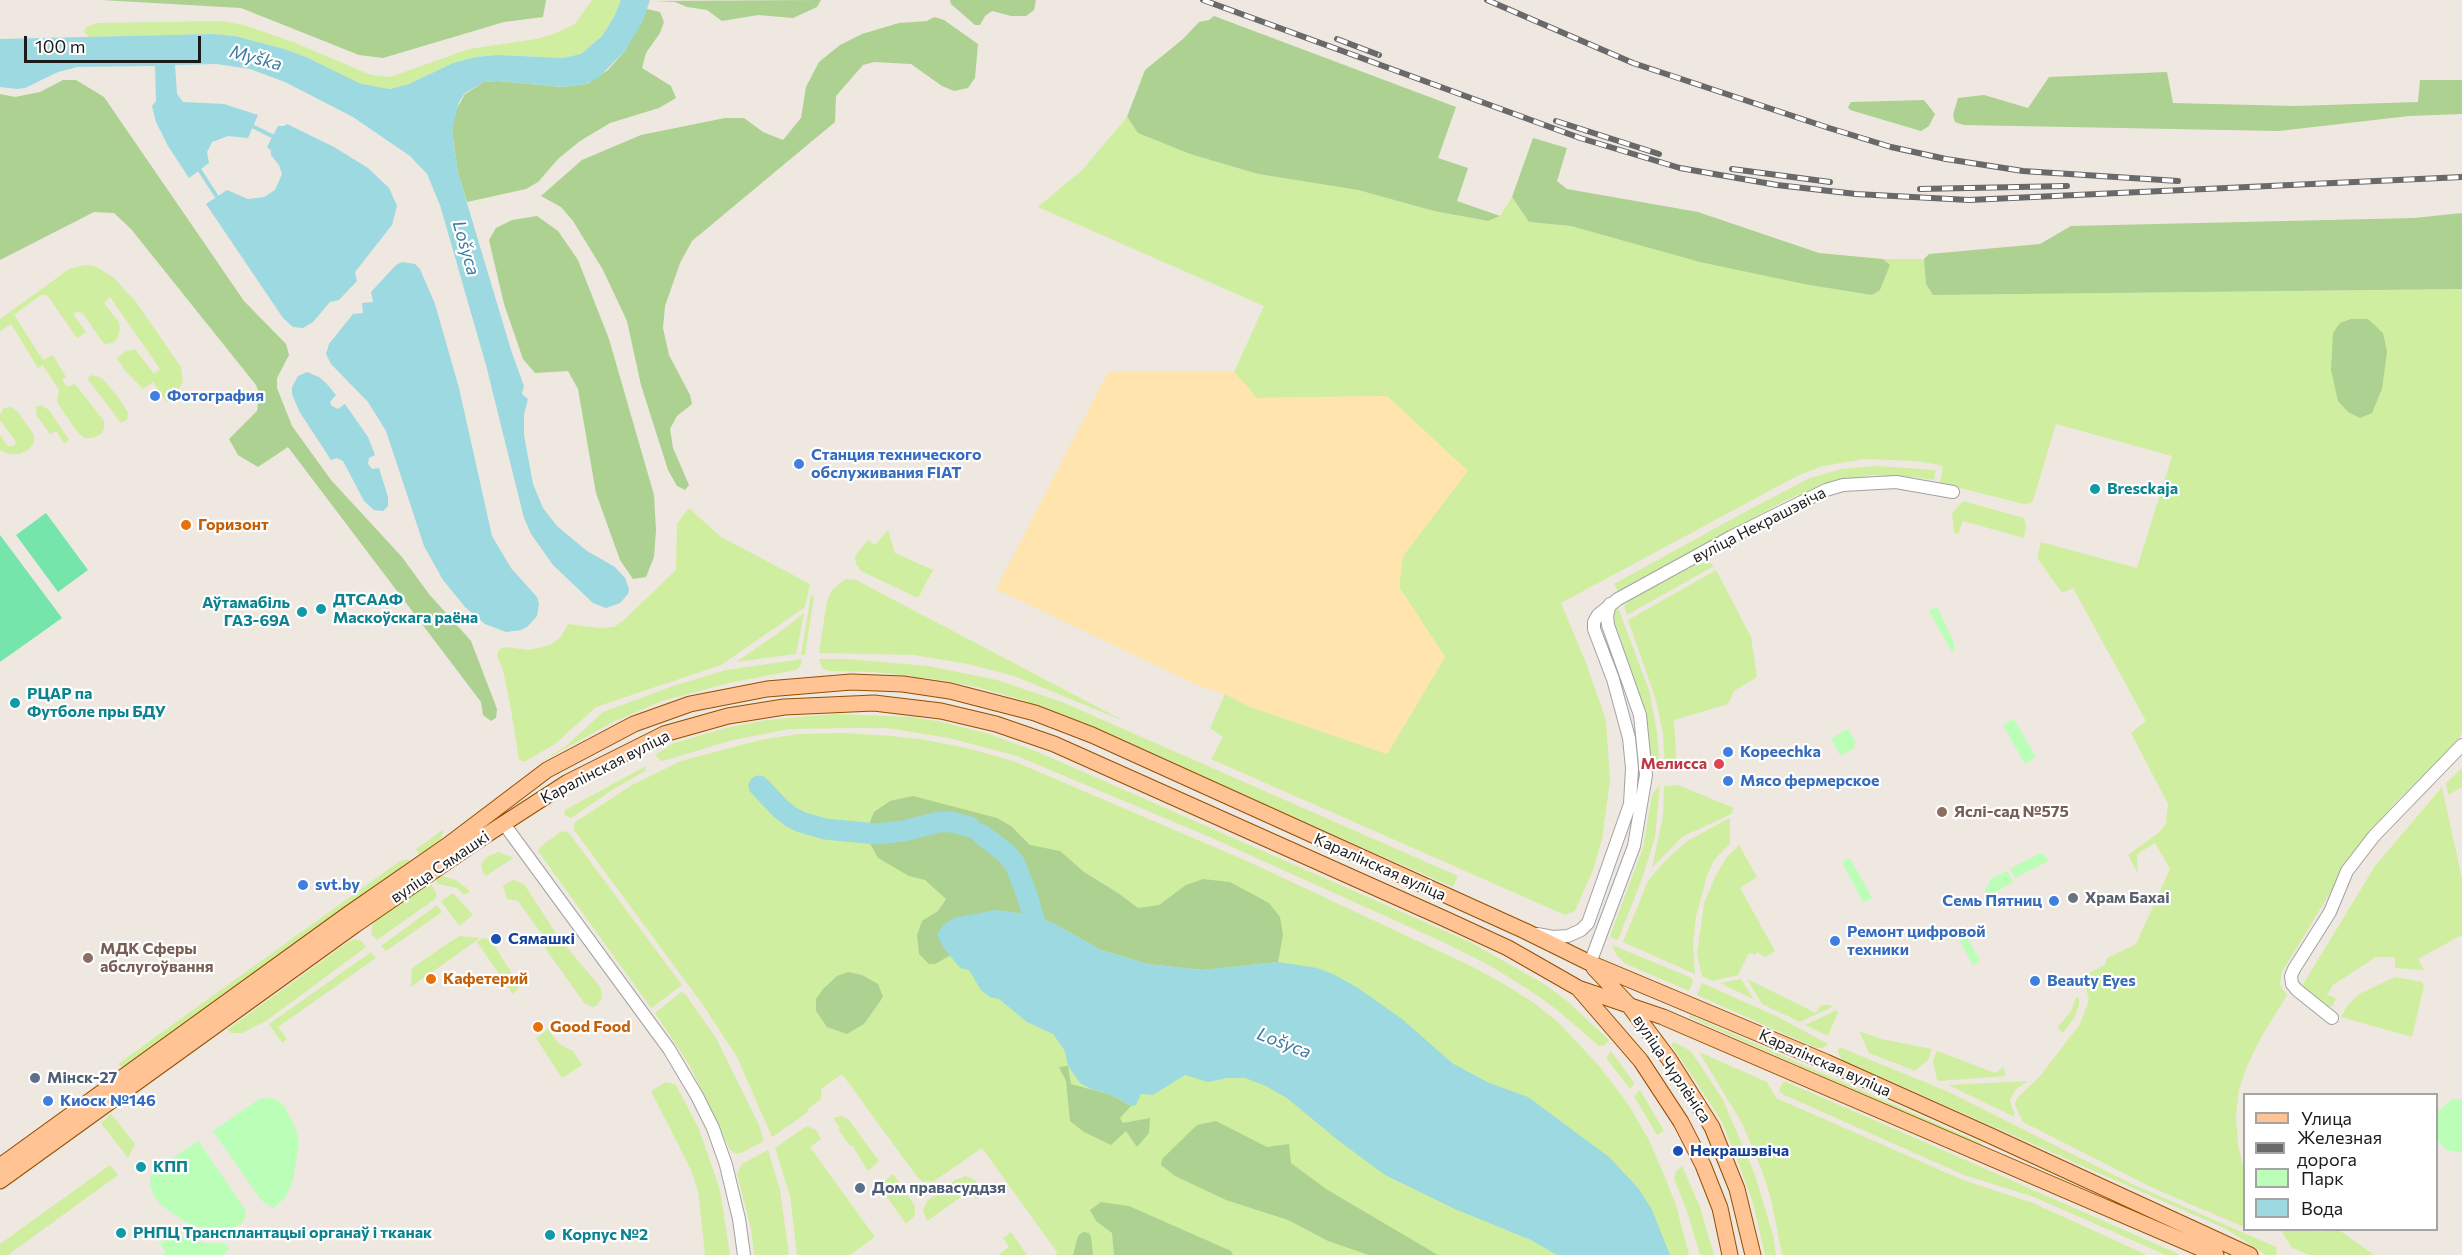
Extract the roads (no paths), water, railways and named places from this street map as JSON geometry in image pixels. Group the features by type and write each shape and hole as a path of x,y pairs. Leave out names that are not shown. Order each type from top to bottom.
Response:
{"main road":[{"name":"Каралінская вуліца","path":"493,810 547,770 574,754 634,724 670,710 708,700 766,689 851,682 903,684 950,691 1035,713 1092,735 1525,931 1590,963 1826,1062 2046,1160 2250,1255"},
{"name":"Каралінская вуліца","path":"504,824 568,783 643,743 684,727 728,716 784,707 874,703 941,711 996,724 1054,744 1508,948 1578,988 1663,1017 2216,1255"},
{"path":"1211,814 1210,802 1220,794"},
{"path":"493,810 504,824"},
{"name":"вуліца Сямашкі","path":"0,1166 347,915 448,845 493,810"},
{"name":"вуліца Сямашкі","path":"0,1181 355,925 504,824"},
{"path":"1578,988 1590,963"},
{"name":"вуліца Чурлёніса","path":"1590,963 1627,1003 1692,1092 1722,1147 1745,1213 1753,1255"},
{"name":"вуліца Чурлёніса","path":"1578,988 1641,1061 1681,1122 1703,1165 1720,1208 1730,1255"},
{"path":"1649,1034 1649,1023 1653,1018 1663,1017"},
{"path":"2039,1179 2046,1160"}],"street":[{"name":"вуліца Некрашэвіча","path":"1525,931 1560,937 1574,934 1585,927 1594,908 1630,804 1632,768 1629,738 1613,679 1594,629 1594,622 1598,615 1610,604 1731,537 1808,498 1843,485 1896,482 1953,492"},
{"path":"1590,963 1634,846 1646,775 1640,715 1608,625 1607,616 1610,604"},
{"path":"2332,1018 2297,990 2292,984 2291,975 2330,912 2348,872 2367,845 2409,797 2462,745"},
{"name":"вуліца Сямашкі","path":"504,824 669,1049 697,1095 713,1128 726,1165 739,1219 744,1255"}],"water":[{"name":"Муška","path":"621,0 650,0 642,23 625,51 598,78 586,84 563,87 497,81 484,82 465,93 459,102 452,131 458,173 524,386 522,394 528,399 524,415 524,435 533,484 543,508 557,526 587,551 615,567 625,578 629,589 628,594 620,603 606,608 593,603 553,565 531,534 524,518 486,365 440,205 427,174 410,156 353,117 285,82 250,69 216,64 175,65 177,94 183,102 224,104 258,115 248,138 228,136 212,142 207,152 209,163 189,178 168,146 156,122 152,106 156,101 155,66 77,67 58,72 25,88 0,87 0,39 212,34 235,36 284,49 306,57 361,84 390,89 409,84 453,63 476,57 498,55 563,58 581,54 602,36"},
{"path":"287,124 334,147 368,168 389,188 397,206 392,225 355,272 357,281 339,300 330,302 313,322 303,328 293,327 283,318 206,204 227,190 248,199 264,197 275,190 282,174 267,147 278,126"},
{"path":"402,262 415,264 420,269 435,304 459,388 492,536 511,568 537,597 539,604 537,616 521,630 506,632 485,624 465,607 443,580 424,546 386,431 368,402 331,364 326,354 329,344 353,314 363,313 362,303 373,302 371,292 396,265"},
{"path":"307,372 326,383 336,395 330,402 332,406 338,409 345,404 368,437 375,455 369,458 368,464 372,469 379,468 388,497 388,506 383,511 374,510 364,501 343,461 337,458 331,460 299,411 292,394 292,387 298,376"},
{"path":"995,910 1033,915 1055,924 1101,950 1148,964 1202,970 1278,962 1317,968 1333,974 1358,988 1402,1019 1452,1063 1487,1082 1528,1097 1609,1157 1639,1189 1652,1210 1670,1255 1557,1255 1531,1240 1455,1209 1385,1175 1287,1098 1266,1086 1245,1078 1227,1078 1208,1082 1185,1075 1153,1095 1141,1094 1136,1105 1131,1106 1111,1095 1091,1089 1080,1083 1068,1066 1065,1051 1053,1034 1027,1022 999,999 990,997 981,990 969,970 960,968 943,947 937,935 943,925 954,918"}],"waterway":[{"path":"250,125 276,138"},
{"path":"197,166 219,200"},
{"name":"Lošyca","path":"759,786 791,817 825,829 877,834 903,831 939,822 952,822 970,827"},
{"name":"Lošyca","path":"981,834 1006,853 1015,864 1027,895 1040,941"}],"railway":[{"path":"1203,0 1580,138 1680,168 1777,185 1856,194 1969,200 2462,177"},
{"path":"1487,0 1633,63 1891,147 1946,159 2023,171 2178,181"},
{"path":"1337,39 1379,55"},
{"path":"1556,121 1659,154"},
{"path":"1732,169 1830,182"},
{"path":"1920,189 2067,186"}],"place":[{"name":"Фотография","path":"155,396"},
{"name":"Станция технического обслуживания FIAT","path":"799,464"},
{"name":"Bresckaja","path":"2095,489"},
{"name":"Горизонт","path":"186,525"},
{"name":"ДТСААФ Маскоўскага раёна","path":"321,609"},
{"name":"Аўтамабіль ГАЗ-69А","path":"302,612"},
{"name":"РЦАР па Футболе пры БДУ","path":"15,703"},
{"name":"Kopeechka","path":"1728,752"},
{"name":"Мелисса","path":"1719,764"},
{"name":"Мясо фермерское","path":"1728,781"},
{"name":"Яслі-сад №575","path":"1942,812"},
{"name":"svt.by","path":"303,885"},
{"name":"Храм Бахаі","path":"2073,898"},
{"name":"Семь Пятниц","path":"2054,901"},
{"name":"Сямашкі","path":"496,939"},
{"name":"Ремонт цифровой техники","path":"1835,941"},
{"name":"МДК Сферы абслугоўвання","path":"88,958"},
{"name":"Кафетерий","path":"431,979"},
{"name":"Beauty Eyes","path":"2035,981"},
{"name":"Good Food","path":"538,1027"},
{"name":"Мінск-27","path":"35,1078"},
{"name":"Киоск №146","path":"48,1101"},
{"name":"Некрашэвіча","path":"1678,1151"},
{"name":"КПП","path":"141,1167"},
{"name":"Дом правасуддзя","path":"860,1188"},
{"name":"РНПЦ Трансплантацыі органаў і тканак","path":"121,1233"},
{"name":"Корпус №2","path":"550,1235"}]}
